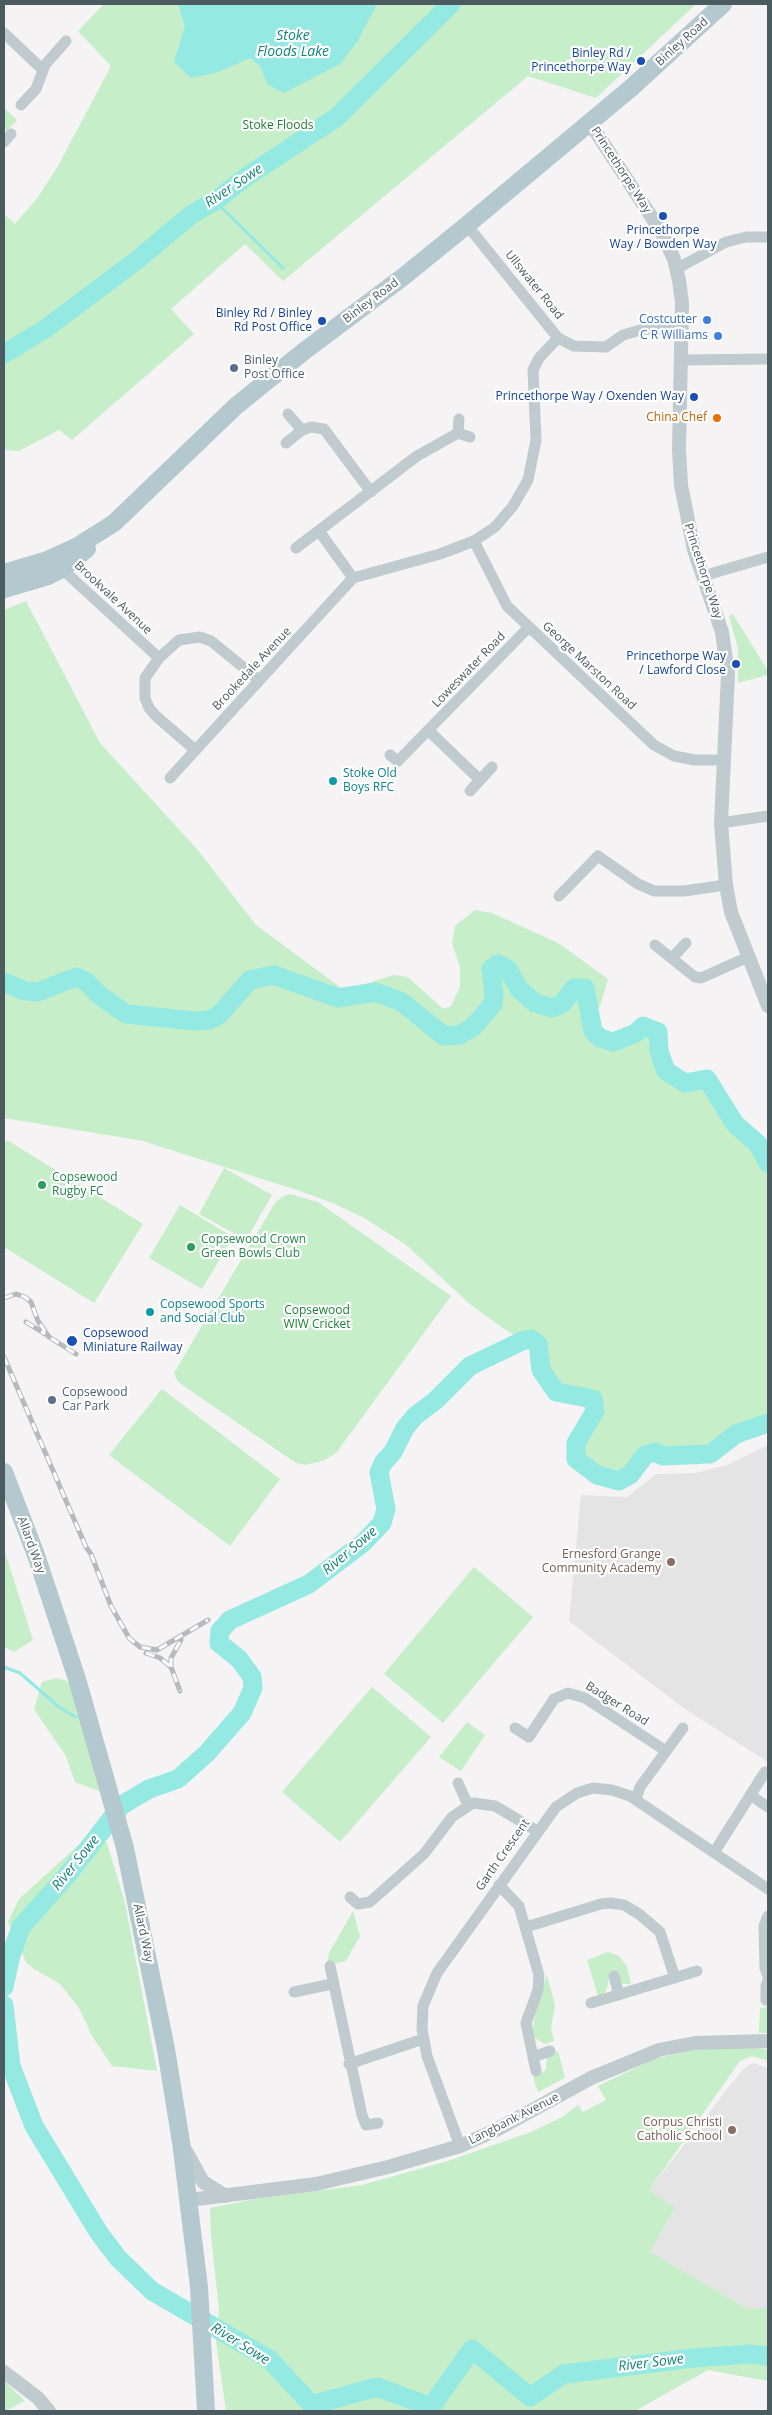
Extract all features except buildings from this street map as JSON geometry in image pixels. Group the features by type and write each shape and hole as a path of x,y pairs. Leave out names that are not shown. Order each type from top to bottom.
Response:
{"main road":[{"name":"Binley Road","path":"4,572 45,561 114,523 236,406 303,352 403,278 467,226 686,40 723,4"},
{"path":"4,589 48,576 62,569 96,542 114,523"},
{"name":"Allard Way","path":"4,1472 65,1641 110,1789 125,1848 164,2040 181,2142 199,2286 206,2411"}],"street":[{"path":"4,33 43,70"},
{"path":"20,105 36,89 43,70 66,41"},
{"name":"Princethorpe Way","path":"590,123 662,233 676,269 682,303 683,330 680,472 690,534 720,623 726,653 728,680 721,823 726,885 731,912 768,1006"},
{"name":"Ullswater Road","path":"353,578 440,554 474,541 495,527 513,506 528,480 536,440 533,370 539,358 558,338 467,226"},
{"path":"676,269 726,242 746,237 768,237"},
{"path":"558,338 574,346 591,348 606,346 622,335 644,329 683,330"},
{"path":"683,360 768,359"},
{"path":"288,414 302,430"},
{"path":"458,433 459,419"},
{"path":"286,443 302,430 319,427 328,433 371,492"},
{"path":"296,548 417,456 458,433 470,437"},
{"path":"319,531 353,578"},
{"name":"George Marston Road","path":"474,541 507,606 528,628 654,744 681,757 695,760 723,760"},
{"name":"Brookvale Avenue","path":"66,551 62,569 159,658"},
{"path":"703,576 768,557"},
{"name":"Brookedale Avenue","path":"170,778 194,749 353,578"},
{"name":"Loweswater Road","path":"390,755 398,761 528,628"},
{"path":"194,749 148,708 144,698 145,678 149,669 159,658 178,640 200,637 211,641 259,680"},
{"path":"429,731 480,780"},
{"path":"470,791 492,767"},
{"path":"721,823 768,816"},
{"path":"559,896 598,856 638,884 654,890 684,891 726,885"},
{"path":"672,958 686,943"},
{"path":"655,944 695,977 701,978 748,957"},
{"name":"Badger Road","path":"515,1728 529,1737 554,1700 568,1693 585,1698 666,1751"},
{"path":"636,1799 640,1787 683,1728"},
{"path":"715,1852 765,1772"},
{"path":"458,1783 468,1805"},
{"name":"Garth Crescent","path":"460,2146 424,2039 422,2013 432,1982 537,1831 556,1807 585,1790 603,1788 636,1799 768,1889"},
{"path":"750,1795 768,1807"},
{"path":"350,1897 358,1904 370,1902 424,1854 452,1817 468,1805 480,1802 488,1804 537,1831"},
{"path":"499,1885 519,1906 539,1974 538,1990 526,2023 536,2071"},
{"path":"526,1927 601,1904 624,1905 639,1914 660,1932 675,1978"},
{"path":"768,1916 764,1926 765,1968 768,1976"},
{"path":"330,1966 349,2064 368,2128"},
{"path":"591,2003 697,1971"},
{"path":"614,1976 619,1995"},
{"path":"766,2000 768,1980"},
{"path":"294,1992 332,1984"},
{"path":"349,2064 424,2039"},
{"name":"Langbank Avenue","path":"189,2200 316,2184 388,2167 460,2146 496,2130 591,2078 659,2050 695,2043 768,2042"},
{"path":"533,2057 550,2051"},
{"path":"181,2142 195,2172 203,2182 226,2196"},
{"path":"4,2372 38,2398 49,2411"}],"shaded area":[{"name":"Ernesford Grange Community Academy","path":"768,1445 768,1762 685,1709 569,1621 581,1495 627,1497 656,1474 695,1473 727,1465"},
{"name":"Corpus Christi Catholic School","path":"753,2063 768,2068 768,2308 748,2309 650,2252 675,2209 649,2190 742,2070"}],"green space":[{"name":"Stoke Floods","path":"104,4 696,4 596,98 528,76 283,281 245,244 171,309 194,334 72,440 59,430 19,451 4,450 4,214 15,224 38,197 59,164 111,66 78,31"},
{"path":"4,108 17,120 7,131 4,128"},
{"path":"26,601 100,743 196,848 256,925 352,996 374,981 394,975 408,977 443,1009 451,1006 460,987 460,967 452,943 455,926 475,910 492,913 558,943 608,979 601,1003 591,1024 593,1032 600,1038 613,1042 636,1033 643,1026 658,1032 659,1051 666,1071 685,1083 707,1079 735,1124 758,1144 768,1163 768,1423 737,1434 710,1454 663,1456 654,1452 645,1455 630,1475 619,1481 597,1475 576,1459 576,1443 595,1411 593,1399 556,1392 541,1370 538,1344 531,1340 522,1341 471,1305 405,1244 364,1218 333,1203 300,1191 143,1141 4,1118 4,610"},
{"path":"733,614 768,671 768,675 738,683 738,648 729,616"},
{"name":"Copsewood Rugby FC","path":"7,1140 143,1224 94,1303 4,1247 4,1145"},
{"path":"224,1168 272,1195 246,1240 199,1214"},
{"name":"Copsewood WIW Cricket","path":"290,1194 318,1202 451,1296 336,1453 325,1460 306,1465 296,1463 178,1382 174,1373 275,1203 282,1197"},
{"name":"Copsewood Crown Green Bowls Club","path":"180,1205 233,1237 202,1289 149,1258"},
{"path":"162,1389 280,1479 230,1546 109,1455"},
{"path":"4,1549 33,1640 14,1652 4,1647"},
{"path":"474,1567 533,1617 443,1723 384,1674"},
{"path":"56,1678 67,1681 74,1689 99,1791 75,1782 66,1756 34,1709 42,1682"},
{"path":"372,1687 431,1737 340,1842 282,1792"},
{"path":"467,1722 485,1735 461,1771 439,1757"},
{"path":"92,1833 107,1843 125,1903 157,2071 112,2066 91,2034 79,2008 60,1984 34,1969 26,1962 8,1922 19,1899"},
{"path":"353,1911 360,1936 346,1961 327,1965 329,1953"},
{"path":"608,1952 619,1956 627,1967 631,1984 624,1984 609,1977 607,1989 604,1994 598,1996 587,1960"},
{"path":"547,1975 555,2005 551,2028 554,2041 545,2044 532,2036 536,2007"},
{"path":"768,2007 768,2033 759,2033 760,2008"},
{"path":"745,2047 768,2049 768,2061 752,2056 740,2061 649,2190 675,2208 650,2252 748,2309 768,2308 768,2381 708,2370 635,2411 226,2411 216,2341 219,2309 210,2208 255,2199 362,2185 448,2161 531,2132 562,2117 578,2105 583,2112 606,2100 598,2086 654,2059 695,2050"},
{"path":"558,2051 565,2078 538,2092 533,2077 546,2070 547,2057"},
{"path":"4,2381 25,2401 5,2411 4,2411"}],"water":[{"name":"Stoke Floods Lake","path":"178,4 377,4 357,42 340,64 284,93 268,85 260,66 250,58 218,72 191,78 174,62 185,26"}],"waterway":[{"name":"River Sowe","path":"4,354 45,329 137,260 192,214 215,201 246,177 337,117 451,4"},
{"path":"215,201 283,268"},
{"name":"River Sowe","path":"4,982 25,991 38,992 76,977 87,982 98,994 126,1014 195,1021 210,1020 219,1015 250,980 274,975 338,998 375,992 402,1002 444,1036 460,1035 473,1027 493,1004 494,995 491,969 498,964 508,969 519,989 535,1003 552,1008 562,1004 574,988 585,988 593,1031 600,1038 613,1042 636,1033 643,1026 658,1032 659,1051 666,1071 685,1083 707,1079 735,1124 758,1144 768,1163"},
{"name":"River Sowe","path":"4,1987 11,1955 21,1927 69,1873 122,1805 149,1789 178,1779 207,1753 242,1713 253,1688 252,1677 239,1659 219,1643 220,1631 230,1620 309,1584 363,1543 382,1523 386,1509 379,1472 383,1463 393,1452 405,1428 415,1416 435,1401 470,1366 522,1341 531,1339 538,1344 541,1370 556,1392 593,1399 595,1411 576,1443 576,1459 597,1475 619,1481 630,1475 645,1455 655,1452 663,1456 710,1454 736,1434 768,1423"},
{"path":"4,1667 20,1673 59,1707 76,1717"},
{"name":"River Sowe","path":"4,2005 11,2066 34,2126 99,2233 118,2258 152,2291 269,2359 312,2405 377,2387 431,2407 472,2349 530,2397 564,2374 693,2358 750,2354 768,2356"}],"railway":[{"path":"4,1298 16,1294 25,1297 31,1302 38,1321 49,1337 76,1354"},
{"path":"26,1322 45,1334"},
{"path":"4,1357 86,1547 91,1554 111,1606 129,1638 140,1647 157,1650 208,1620"},
{"path":"171,1667 171,1658 181,1640"},
{"path":"146,1653 160,1658 171,1667 180,1691"}],"place":[{"name":"Binley Rd / Princethorpe Way","path":"641,61"},
{"name":"Princethorpe Way / Bowden Way","path":"663,216"},
{"name":"Costcutter","path":"707,320"},
{"name":"Binley Rd / Binley Rd Post Office","path":"322,321"},
{"name":"C R Williams","path":"718,336"},
{"name":"Binley Post Office","path":"234,368"},
{"name":"Princethorpe Way / Oxenden Way","path":"694,397"},
{"name":"China Chef","path":"717,418"},
{"name":"Princethorpe Way / Lawford Close","path":"736,664"},
{"name":"Stoke Old Boys RFC","path":"333,781"},
{"name":"Copsewood Rugby FC","path":"42,1185"},
{"name":"Copsewood Crown Green Bowls Club","path":"191,1247"},
{"name":"Copsewood Sports and Social Club","path":"150,1312"},
{"name":"Copsewood Miniature Railway","path":"72,1341"},
{"name":"Copsewood Car Park","path":"52,1400"},
{"name":"Ernesford Grange Community Academy","path":"671,1562"},
{"name":"Corpus Christi Catholic School","path":"732,2130"}]}
